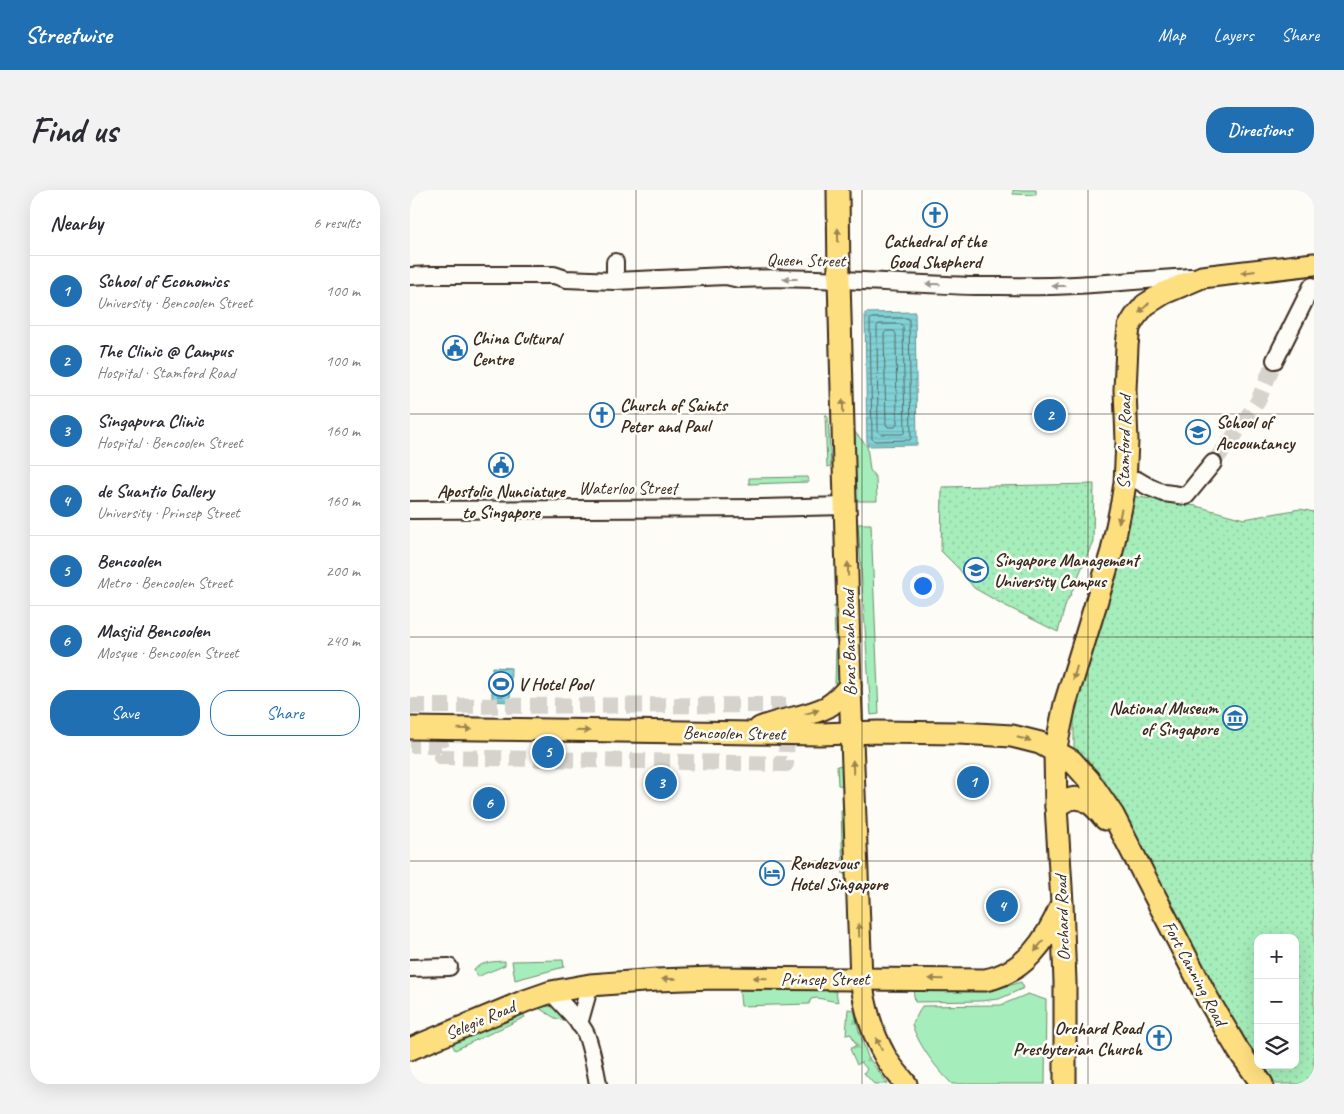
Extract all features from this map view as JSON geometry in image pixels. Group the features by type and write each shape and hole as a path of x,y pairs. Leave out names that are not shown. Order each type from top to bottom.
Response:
{"main road":[{"name":"Bras Basah Road","path":"838,190 850,686 861,979 864,1004 870,1023 886,1058 906,1084"},
{"name":"Stamford Road","path":"1055,752 1065,704 1112,551 1121,511 1125,483 1127,442 1125,390 1129,327 1145,305 1164,293 1202,277 1314,264"},
{"path":"749,733 770,724 822,709 838,699 850,686"},
{"name":"Bencoolen Street","path":"410,728 749,733 959,732 1012,736 1040,743 1055,752"},
{"name":"Orchard Road","path":"1055,752 1062,904 1065,1084"},
{"name":"Fort Canning Road","path":"1055,752 1072,761 1089,780 1113,815 1208,998 1238,1050 1262,1084"},
{"name":"Fort Canning Road","path":"1056,806 1070,798 1080,798 1090,803 1099,811 1134,857"},
{"name":"Prinsep Street","path":"551,992 590,985 714,978 985,980 999,977 1025,962 1040,945 1053,925 1062,904"},
{"name":"Selegie Road","path":"410,1050 525,1001 551,992"}],"street":[{"path":"615,262 615,281"},
{"name":"Queen Street","path":"410,276 554,275 566,279 615,281 726,276 739,279 839,279 969,286 1072,286 1202,277"},
{"path":"1275,360 1312,286"},
{"path":"1137,480 1164,493 1186,496 1213,463"},
{"name":"Waterloo Street","path":"410,510 846,506"},
{"path":"410,968 450,967"},
{"path":"579,1024 590,985"},
{"path":"551,992 585,1033 594,1062 598,1084"}],"green space":[{"path":"1013,190 1036,190 1036,195 1013,194"},
{"path":"825,415 828,418 831,466 827,467"},
{"path":"853,430 867,446 870,470 876,478 877,501 857,501"},
{"path":"808,477 809,482 749,484 749,478"},
{"path":"1094,484 1093,541 1066,603 1058,632 974,588 941,551 942,487"},
{"path":"1132,496 1196,506 1244,519 1300,509 1314,512 1314,1084 1276,1084 1264,1069 1299,1069 1299,934 1254,934 1254,1056 1245,1045 1111,797 1074,751 1074,718"},
{"path":"858,524 871,524 879,714 871,715"},
{"path":"834,606 838,606 840,640 835,640"},
{"path":"836,648 840,648 839,684 835,684"},
{"path":"843,765 845,786 838,785 837,766"},
{"path":"841,811 847,811 850,874 843,874"},
{"path":"563,960 564,967 515,980 512,961"},
{"path":"505,961 505,965 478,977 474,969 485,963"},
{"path":"1021,982 1024,988 999,999 980,1001 915,1002 913,989 990,991"},
{"path":"739,987 829,989 836,992 838,1002 817,998 811,999 809,1004 741,1006"},
{"path":"1028,994 1046,1000 1045,1084 952,1084 929,1056 919,1041 912,1025 922,1006 1001,1005"},
{"path":"555,1006 570,1023 555,1018 537,1007"},
{"path":"848,1009 854,1010 868,1057 888,1084 874,1084 864,1073 867,1069 861,1062 857,1065 850,1049 856,1045 851,1034 846,1035"},
{"path":"522,1012 525,1017 455,1050 452,1044"}],"water":[{"path":"915,312 917,445 867,446 865,313"},
{"name":"V Hotel Pool","path":"492,667 511,668 510,702 492,701"}],"tunnel":[{"path":"1213,463 1258,401 1275,360"},
{"path":"410,706 787,705 786,764 441,757 441,745 410,745"}],"place":[{"name":"Cathedral of the Good Shepherd","path":"935,215"},
{"name":"China Cultural Centre","path":"455,348"},
{"name":"Church of Saints Peter and Paul","path":"602,415"},
{"name":"The Clinic @ Campus","path":"1050,415"},
{"name":"School of Accountancy","path":"1198,432"},
{"name":"Apostolic Nunciature to Singapore","path":"501,465"},
{"name":"Singapore Management University Campus","path":"976,570"},
{"name":"V Hotel Pool","path":"501,684"},
{"name":"National Museum of Singapore","path":"1235,718"},
{"name":"Bencoolen","path":"548,752"},
{"name":"School of Economics","path":"973,782"},
{"name":"Singapura Clinic","path":"661,783"},
{"name":"Masjid Bencoolen","path":"489,803"},
{"name":"Rendezvous Hotel Singapore","path":"772,873"},
{"name":"de Suantio Gallery","path":"1002,906"},
{"name":"Orchard Road Presbyterian Church","path":"1159,1038"}]}
